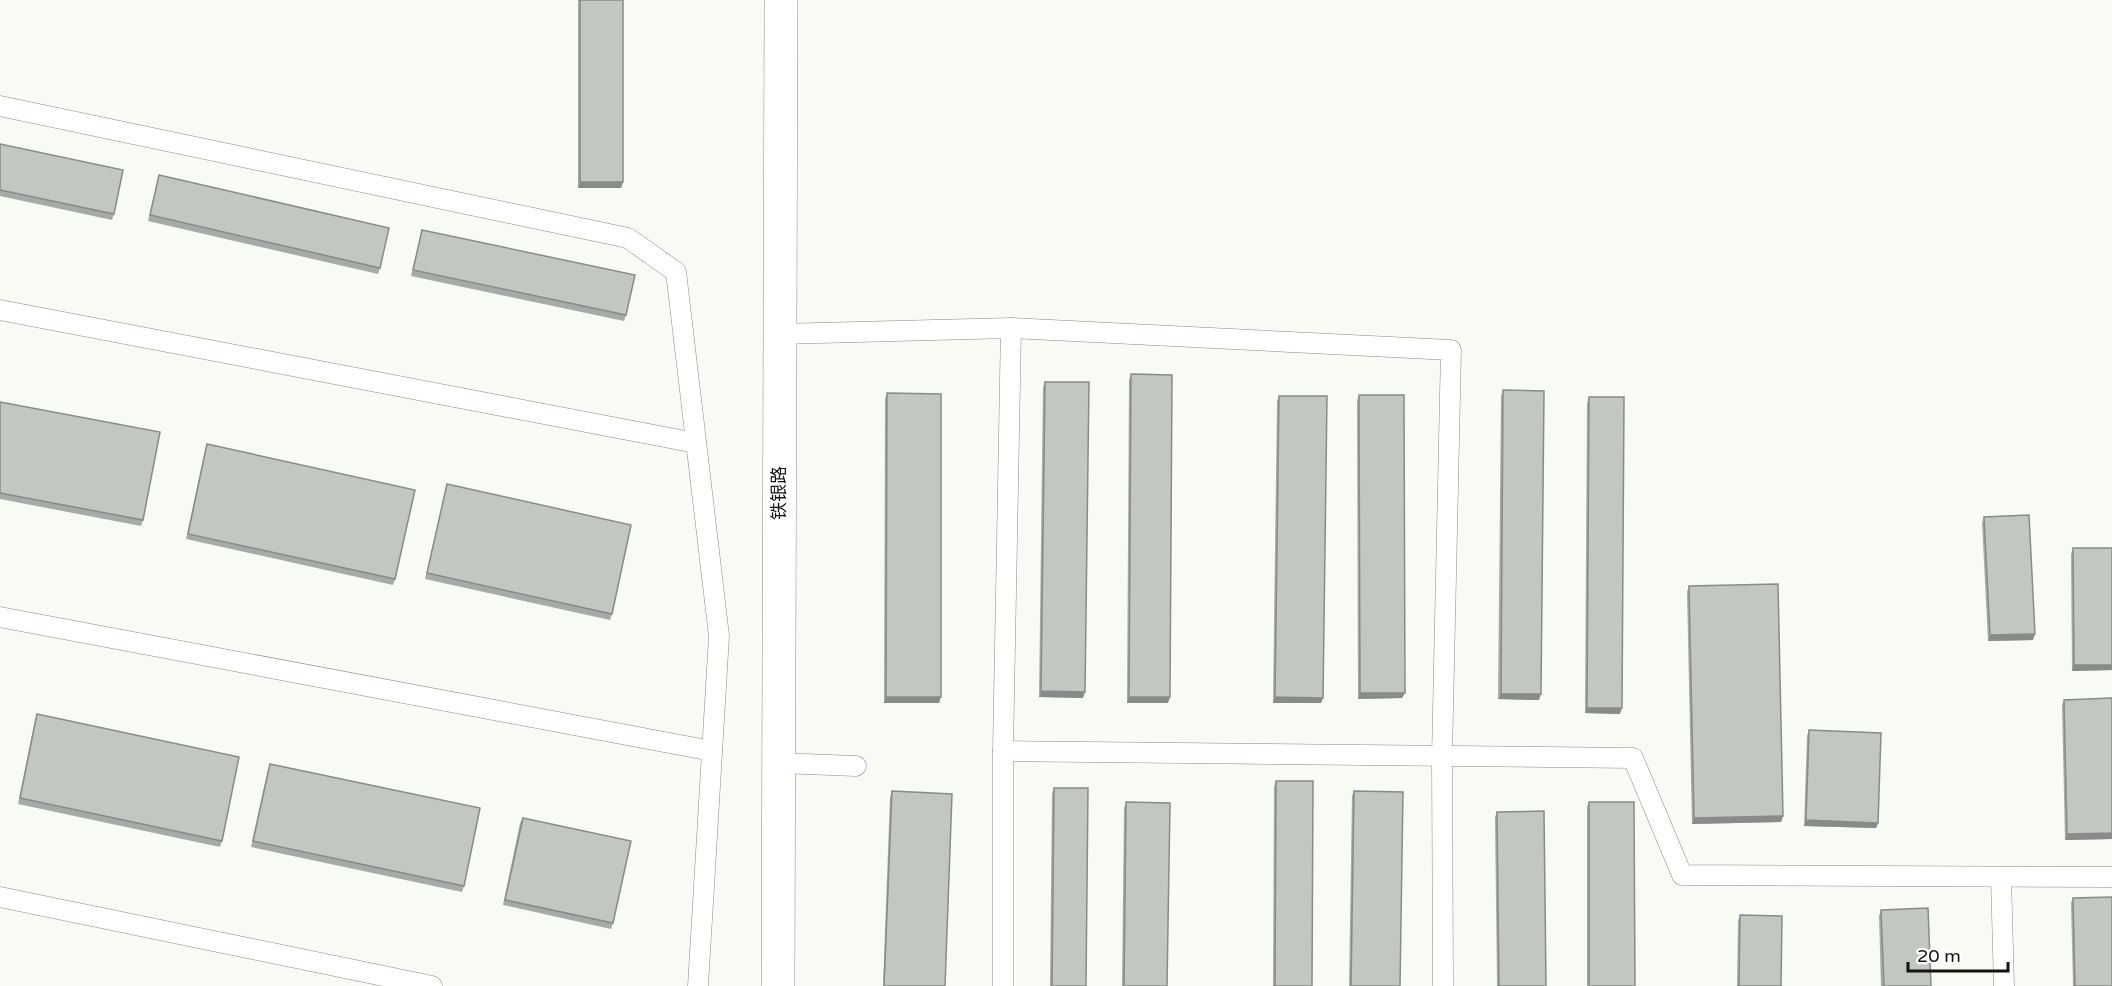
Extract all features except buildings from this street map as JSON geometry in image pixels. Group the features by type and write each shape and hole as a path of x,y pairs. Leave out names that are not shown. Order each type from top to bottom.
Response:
{"main road":[{"name":"铁银路","path":"778,986 781,0"}],"lane":[{"path":"0,106 628,238 676,272 719,636 698,986"},
{"path":"0,310 696,443"},
{"path":"780,334 1011,328 1451,350 1442,756 1443,986"},
{"path":"1003,986 1003,751 1011,328"},
{"path":"0,617 712,752"},
{"path":"1003,751 1633,758 1682,875 2112,877"},
{"path":"778,763 856,766"},
{"path":"2001,877 2004,986"},
{"path":"0,897 432,986"}]}
